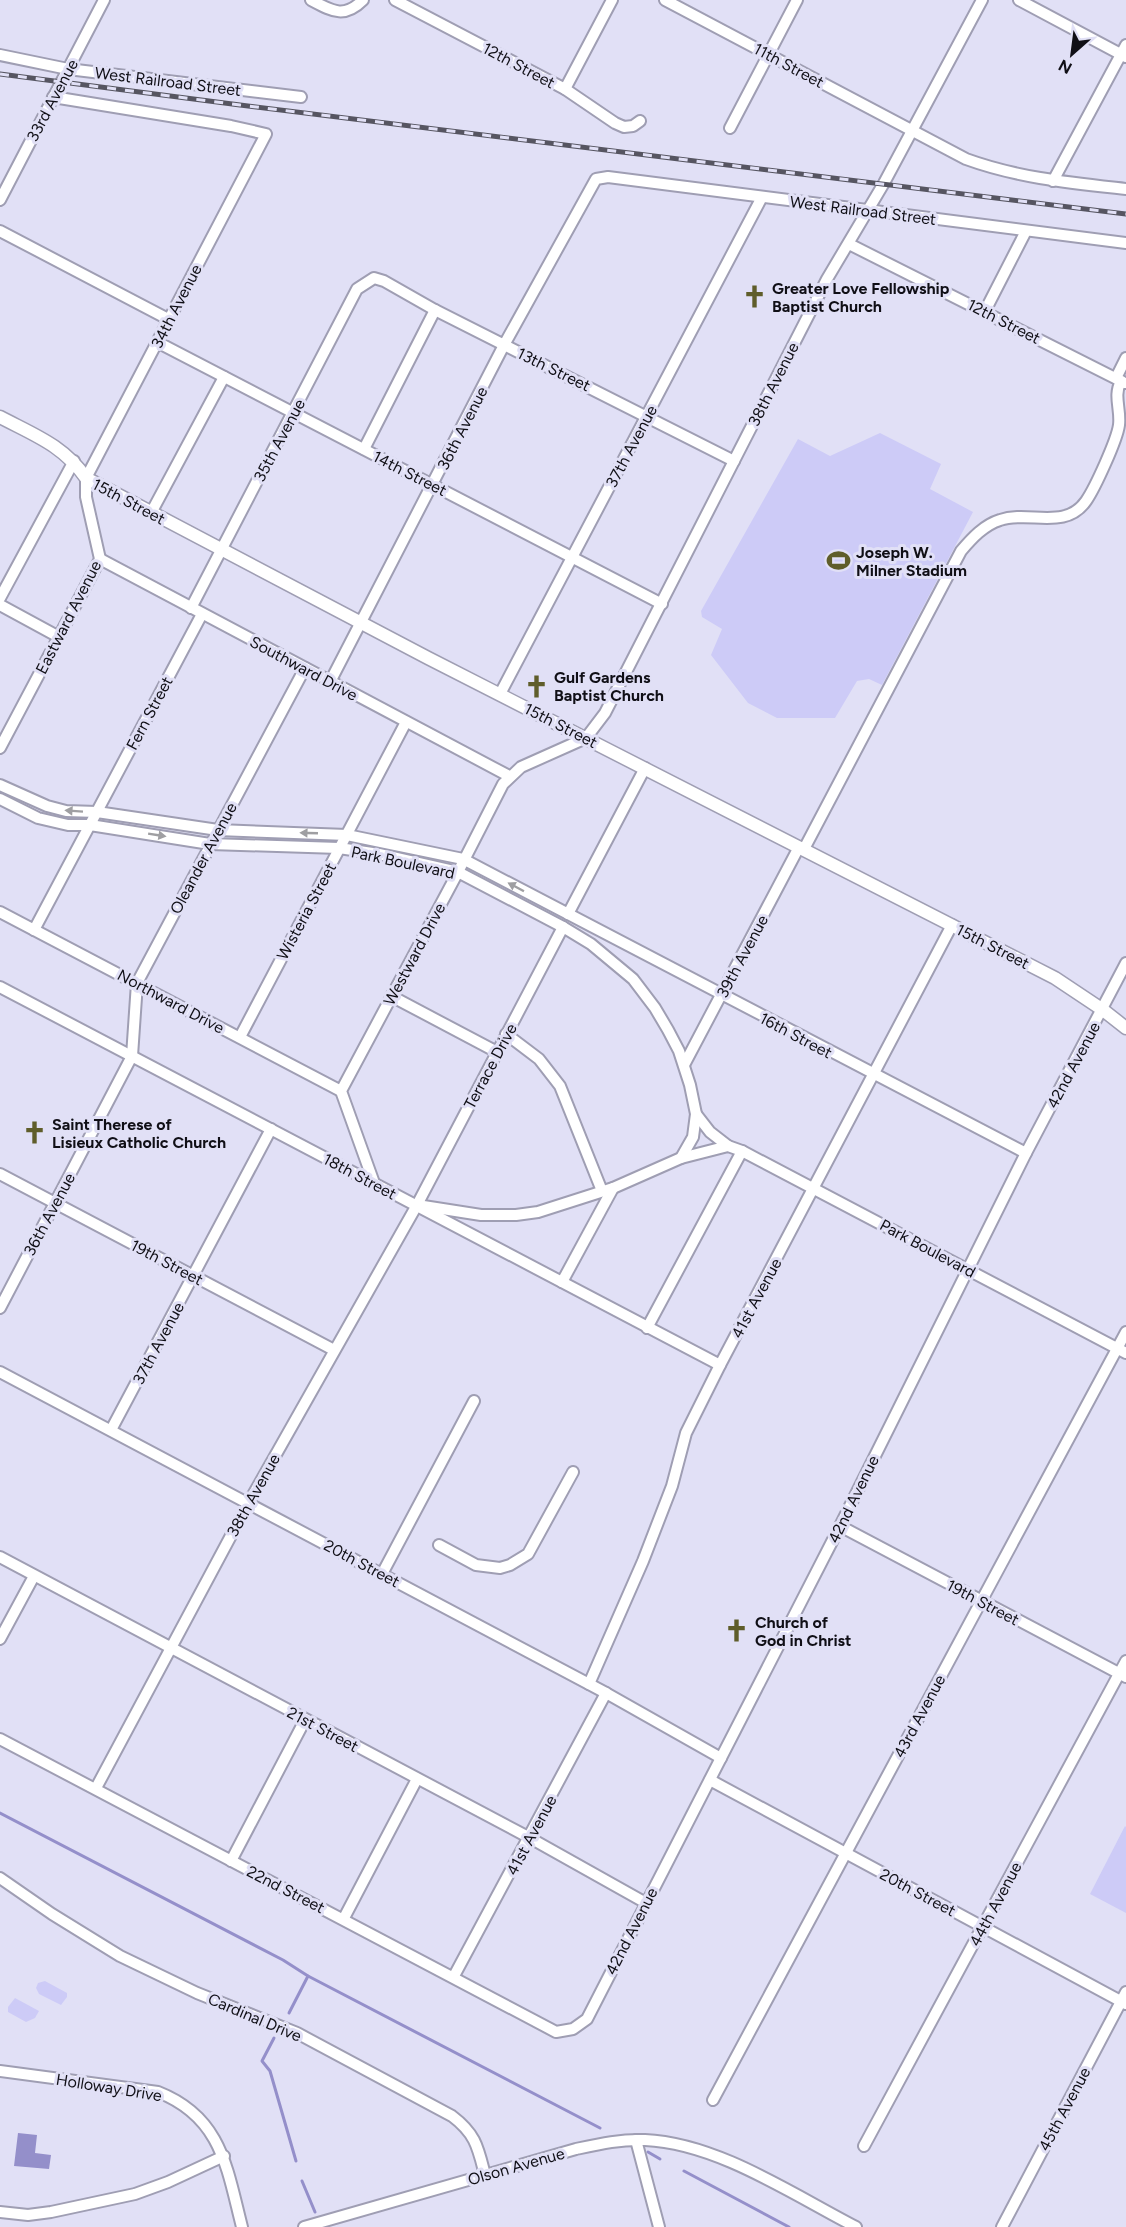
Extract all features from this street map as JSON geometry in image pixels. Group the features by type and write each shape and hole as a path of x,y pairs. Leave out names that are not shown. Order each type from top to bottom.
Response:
{"main road":[{"name":"15th Street","path":"0,417 55,446 74,461 86,478 360,623 1055,978 1126,1028"}],"street":[{"name":"33rd Avenue","path":"0,200 104,0"},
{"path":"311,0 340,13 350,11 363,0"},
{"name":"12th Street","path":"395,0 565,89 624,128 640,121"},
{"path":"565,89 612,0"},
{"name":"11th Street","path":"665,0 912,131"},
{"path":"730,128 797,0"},
{"name":"38th Avenue","path":"586,738 605,713 827,279 912,131 982,0"},
{"path":"1018,0 1124,52 1053,181"},
{"name":"West Railroad Street","path":"0,54 68,69 301,97"},
{"name":"West Railroad Street","path":"53,97 231,126 266,134"},
{"path":"912,131 966,159 988,167 1053,181 1126,189"},
{"name":"34th Avenue","path":"86,478 266,134"},
{"name":"West Railroad Street","path":"599,177 1126,243"},
{"name":"36th Avenue","path":"330,682 504,345 593,183 599,177"},
{"name":"37th Avenue","path":"500,694 762,197"},
{"path":"0,231 168,319"},
{"path":"985,311 1026,231"},
{"name":"12th Street","path":"849,244 1121,381"},
{"name":"13th Street","path":"374,278 384,281 435,310 734,461"},
{"name":"35th Avenue","path":"190,608 357,289 374,278"},
{"path":"364,449 435,310"},
{"name":"14th Street","path":"158,342 662,604"},
{"path":"1121,381 1126,358"},
{"path":"152,513 224,376"},
{"name":"39th Avenue","path":"684,1065 954,563 970,540 1000,519 1057,519 1076,512 1087,500 1117,434 1119,414 1116,393 1121,381"},
{"path":"0,598 74,461"},
{"name":"Eastward Avenue","path":"0,748 100,559 86,497 86,478"},
{"name":"Southward Drive","path":"100,559 509,776"},
{"path":"0,605 59,637"},
{"name":"Fern Street","path":"90,825 202,614"},
{"name":"Oleander Avenue","path":"132,1056 137,982 304,669"},
{"name":"Wisteria Street","path":"240,1037 406,722"},
{"name":"Westward Drive","path":"341,1091 458,872 502,784 521,767 586,738"},
{"path":"568,914 645,768"},
{"name":"Park Boulevard","path":"0,785 47,806 66,811 97,812 218,830 347,835 463,860 568,914"},
{"name":"Park Boulevard","path":"0,799 27,813 68,825 90,825 210,844 339,848 379,854 458,872 563,927 591,944 619,966 639,986 669,1030 684,1065 696,1114 693,1137 681,1158"},
{"path":"34,930 90,825"},
{"name":"Northward Drive","path":"0,912 341,1091"},
{"name":"16th Street","path":"568,914 1026,1153"},
{"name":"41st Avenue","path":"589,1684 647,1551 672,1486 687,1433 720,1365 952,925"},
{"path":"563,927 627,946"},
{"name":"Terrace Drive","path":"417,1205 563,927"},
{"name":"42nd Avenue","path":"573,2029 587,2019 840,1526 1026,1153 1126,963"},
{"name":"18th Street","path":"0,987 720,1365"},
{"path":"391,996 497,1052"},
{"path":"506,1034 539,1059 560,1086 602,1191"},
{"name":"36th Avenue","path":"0,1308 132,1056"},
{"path":"341,1091 374,1183"},
{"name":"Park Boulevard","path":"696,1114 710,1132 728,1146 814,1187 1122,1351"},
{"name":"37th Avenue","path":"111,1430 272,1129"},
{"path":"417,1205 481,1215 516,1215 558,1207 613,1188 681,1158 728,1146"},
{"path":"647,1328 741,1151"},
{"name":"19th Street","path":"0,1174 334,1350"},
{"path":"562,1282 613,1188"},
{"name":"38th Avenue","path":"96,1788 249,1502 417,1205"},
{"name":"43rd Avenue","path":"713,2100 981,1601 1122,1351 1126,1332"},
{"name":"20th Street","path":"0,1372 249,1502 606,1693 722,1758"},
{"path":"382,1574 474,1401"},
{"path":"439,1545 476,1565 501,1568 517,1562 528,1554 573,1472"},
{"name":"19th Street","path":"840,1526 1123,1675"},
{"name":"21st Street","path":"0,1557 530,1838 646,1903"},
{"path":"0,1639 34,1576"},
{"name":"44th Avenue","path":"864,2146 1123,1675 1126,1661"},
{"name":"41st Avenue","path":"454,1976 606,1693"},
{"path":"231,1861 305,1720"},
{"name":"22nd Street","path":"0,1739 344,1918 556,2032 573,2029"},
{"path":"344,1918 417,1779"},
{"name":"20th Street","path":"710,1780 845,1854 1124,1999"},
{"name":"Cardinal Drive","path":"0,1878 52,1914 120,1956 197,1993 297,2033 452,2116 471,2133 477,2144 484,2175"},
{"name":"45th Avenue","path":"1002,2227 1124,1999"},
{"name":"Holloway Drive","path":"0,2071 158,2092 176,2099 191,2111 217,2141 224,2156 242,2227"},
{"path":"636,2140 637,2151 659,2227"},
{"name":"Olson Avenue","path":"304,2227 576,2149 610,2142 636,2140 686,2146 730,2161 856,2227"},
{"path":"0,2212 28,2215 51,2212 135,2194 168,2182 224,2156"}],"shaded area":[{"name":"Joseph W. Milner Stadium","path":"880,433 941,464 930,489 973,512 882,685 869,679 857,681 835,718 777,718 748,703 711,655 722,629 702,617 701,611 798,439 830,456"},
{"path":"1126,1827 1126,1913 1090,1894"},
{"path":"45,1981 67,1993 61,2005 39,1994 36,1988 38,1983"},
{"path":"15,1998 39,2011 35,2018 26,2022 8,2012 8,2007"},
{"path":"18,2133 37,2135 35,2153 51,2155 49,2169 14,2166"}],"waterway":[{"path":"0,1813 600,2128"},
{"path":"289,2013 308,1976"},
{"path":"274,2038 262,2061 270,2071 296,2161"},
{"path":"648,2152 660,2159"},
{"path":"684,2171 789,2227"},
{"path":"302,2181 315,2212"}],"railway":[{"path":"0,74 1126,214"}],"place":[{"name":"Greater Love Fellowship Baptist Church","path":"754,297"},
{"name":"Joseph W. Milner Stadium","path":"838,561"},
{"name":"Gulf Gardens Baptist Church","path":"536,686"},
{"name":"Saint Therese of Lisieux Catholic Church","path":"34,1133"},
{"name":"Church of God in Christ","path":"737,1631"}]}
